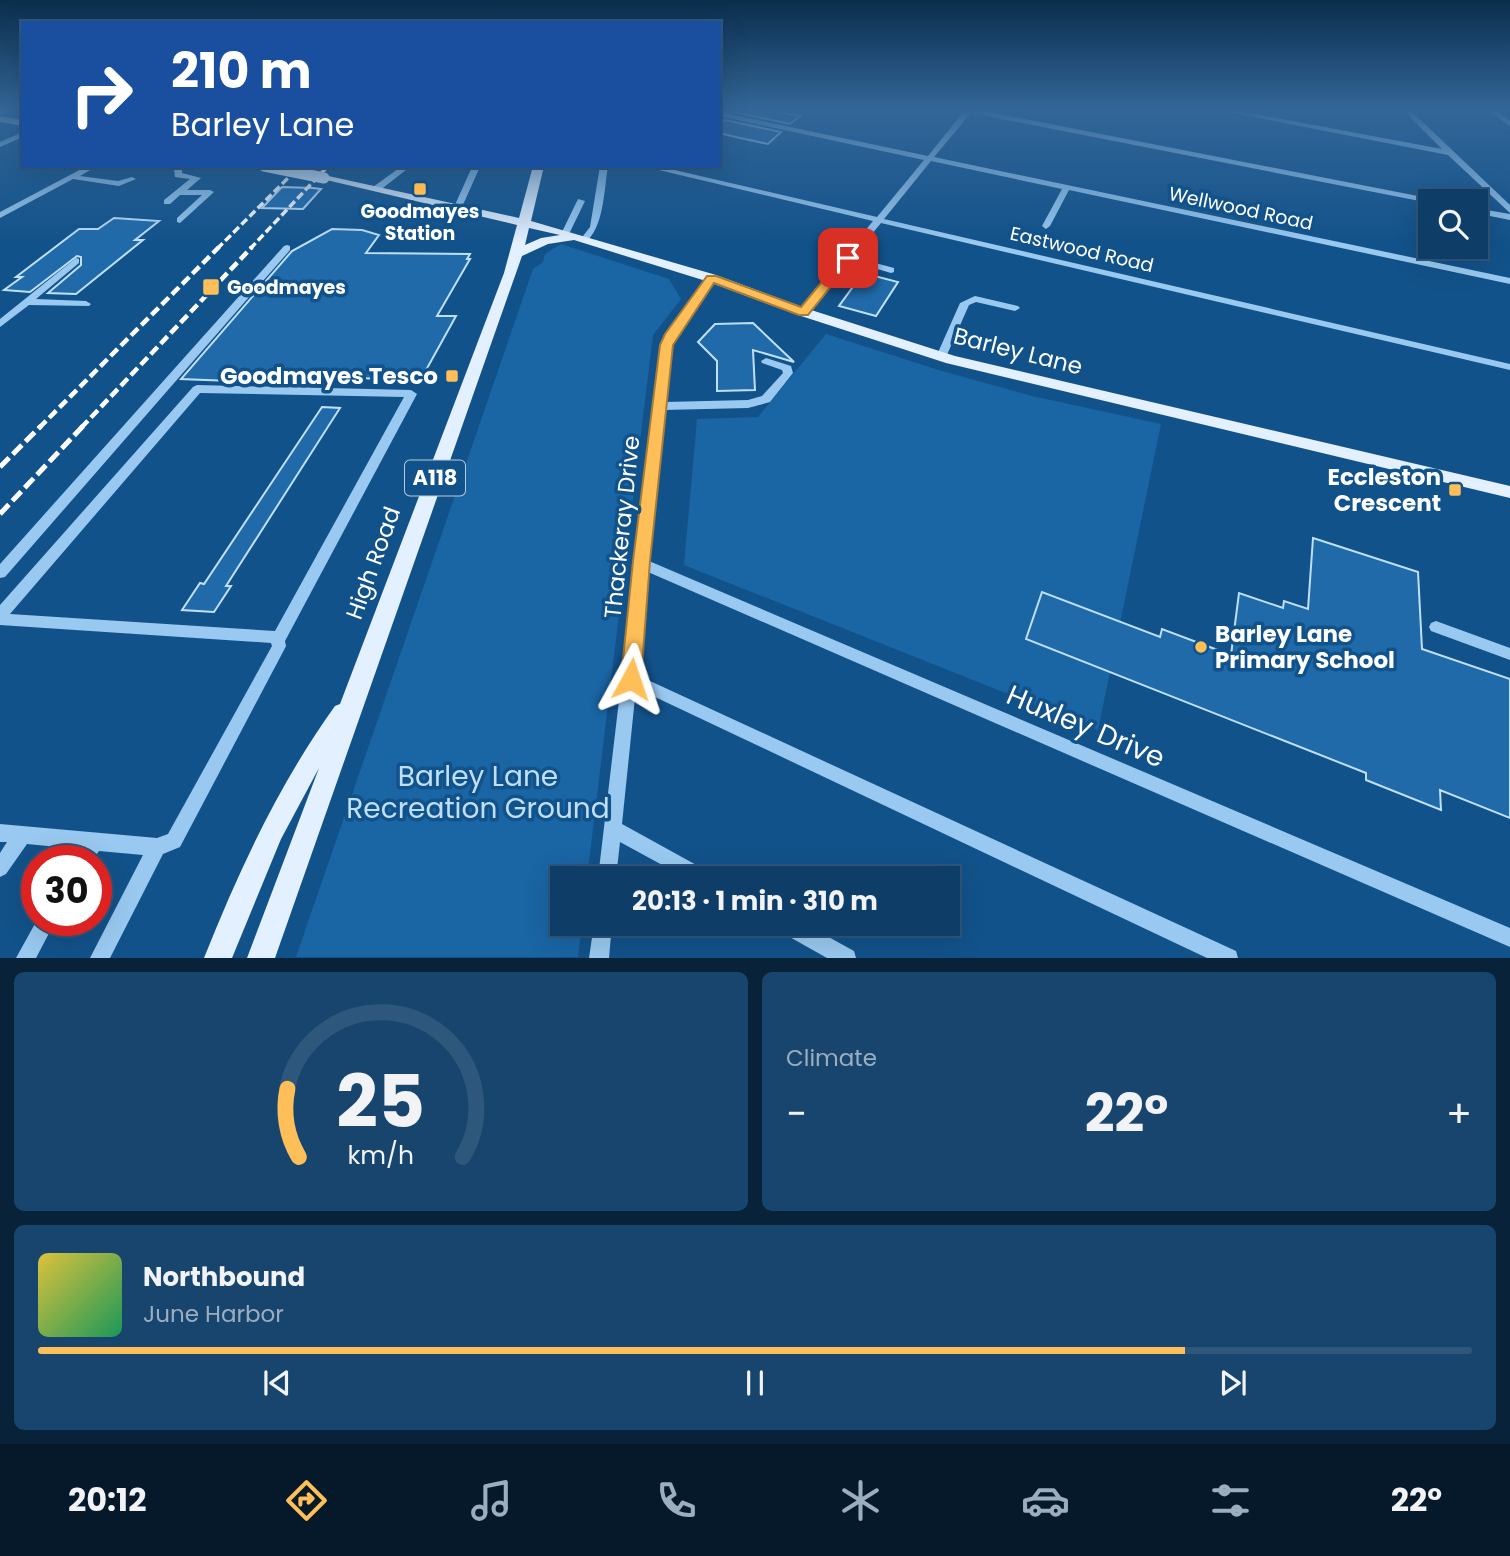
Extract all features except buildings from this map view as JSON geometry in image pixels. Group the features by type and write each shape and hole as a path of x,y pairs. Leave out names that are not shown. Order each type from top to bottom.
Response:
{"main road":[{"name":"Barley Lane","path":"274,168 524,222 711,278 803,312 940,357 1510,492"},
{"name":"High Road","path":"261,957 516,254 538,168"},
{"path":"516,254 545,241 575,237"},
{"name":"High Road","path":"218,957 251,871 277,818 311,756 352,702"}],"street":[{"name":"Wellwood Road","path":"914,154 1510,281"},
{"path":"803,312 933,154"},
{"path":"1189,154 1418,199"},
{"path":"1453,154 1510,209"},
{"path":"0,215 89,168"},
{"path":"167,202 197,178 178,175 180,168"},
{"path":"376,189 404,168"},
{"path":"575,237 594,227 604,168"},
{"name":"Eastwood Road","path":"655,168 1510,367"},
{"path":"458,207 475,169"},
{"path":"73,177 119,184 132,179"},
{"path":"1046,226 1067,187"},
{"path":"179,193 210,192 180,220"},
{"path":"575,237 581,201"},
{"path":"1488,213 1510,217"},
{"path":"0,573 287,248"},
{"path":"848,258 891,270"},
{"path":"0,324 76,261"},
{"name":"Thackeray Drive","path":"608,866 666,345 711,278"},
{"path":"940,357 965,303 975,299 1015,308"},
{"path":"26,302 86,304"},
{"path":"660,406 748,404 766,399 788,373 787,368 766,361"},
{"path":"0,617 197,389 411,394 277,641"},
{"name":"Huxley Drive","path":"641,563 1510,939"},
{"path":"0,617 276,637 279,646 99,957"},
{"path":"1436,627 1510,654"},
{"path":"631,679 1229,957"},
{"path":"613,829 681,866"},
{"path":"0,868 7,835 165,844"},
{"path":"25,957 37,936"},
{"path":"599,957 602,936"},
{"path":"808,936 847,957"}],"green space":[{"name":"Barley Lane Recreation Ground","path":"561,244 669,279 681,299 653,335 588,866 550,866 550,936 581,936 578,957 296,957 533,269 543,262 545,254"},
{"path":"826,334 1032,396 1161,424 1098,730 684,565 697,419 758,417"}],"railway":[{"path":"219,247 298,168"},
{"path":"250,249 326,168"},
{"path":"39,428 219,247"},
{"path":"81,428 252,247"},
{"path":"0,514 83,426"},
{"path":"0,467 39,428"}],"place":[{"name":"Goodmayes Station","path":"420,189"},
{"name":"Goodmayes","path":"211,287"},
{"name":"Goodmayes Tesco","path":"452,376"},
{"name":"Eccleston Crescent","path":"1455,490"},
{"name":"Barley Lane Primary School","path":"1201,647"}],"route":[{"path":"631,679 666,345 671,334 711,278 803,312 848,258"}]}
